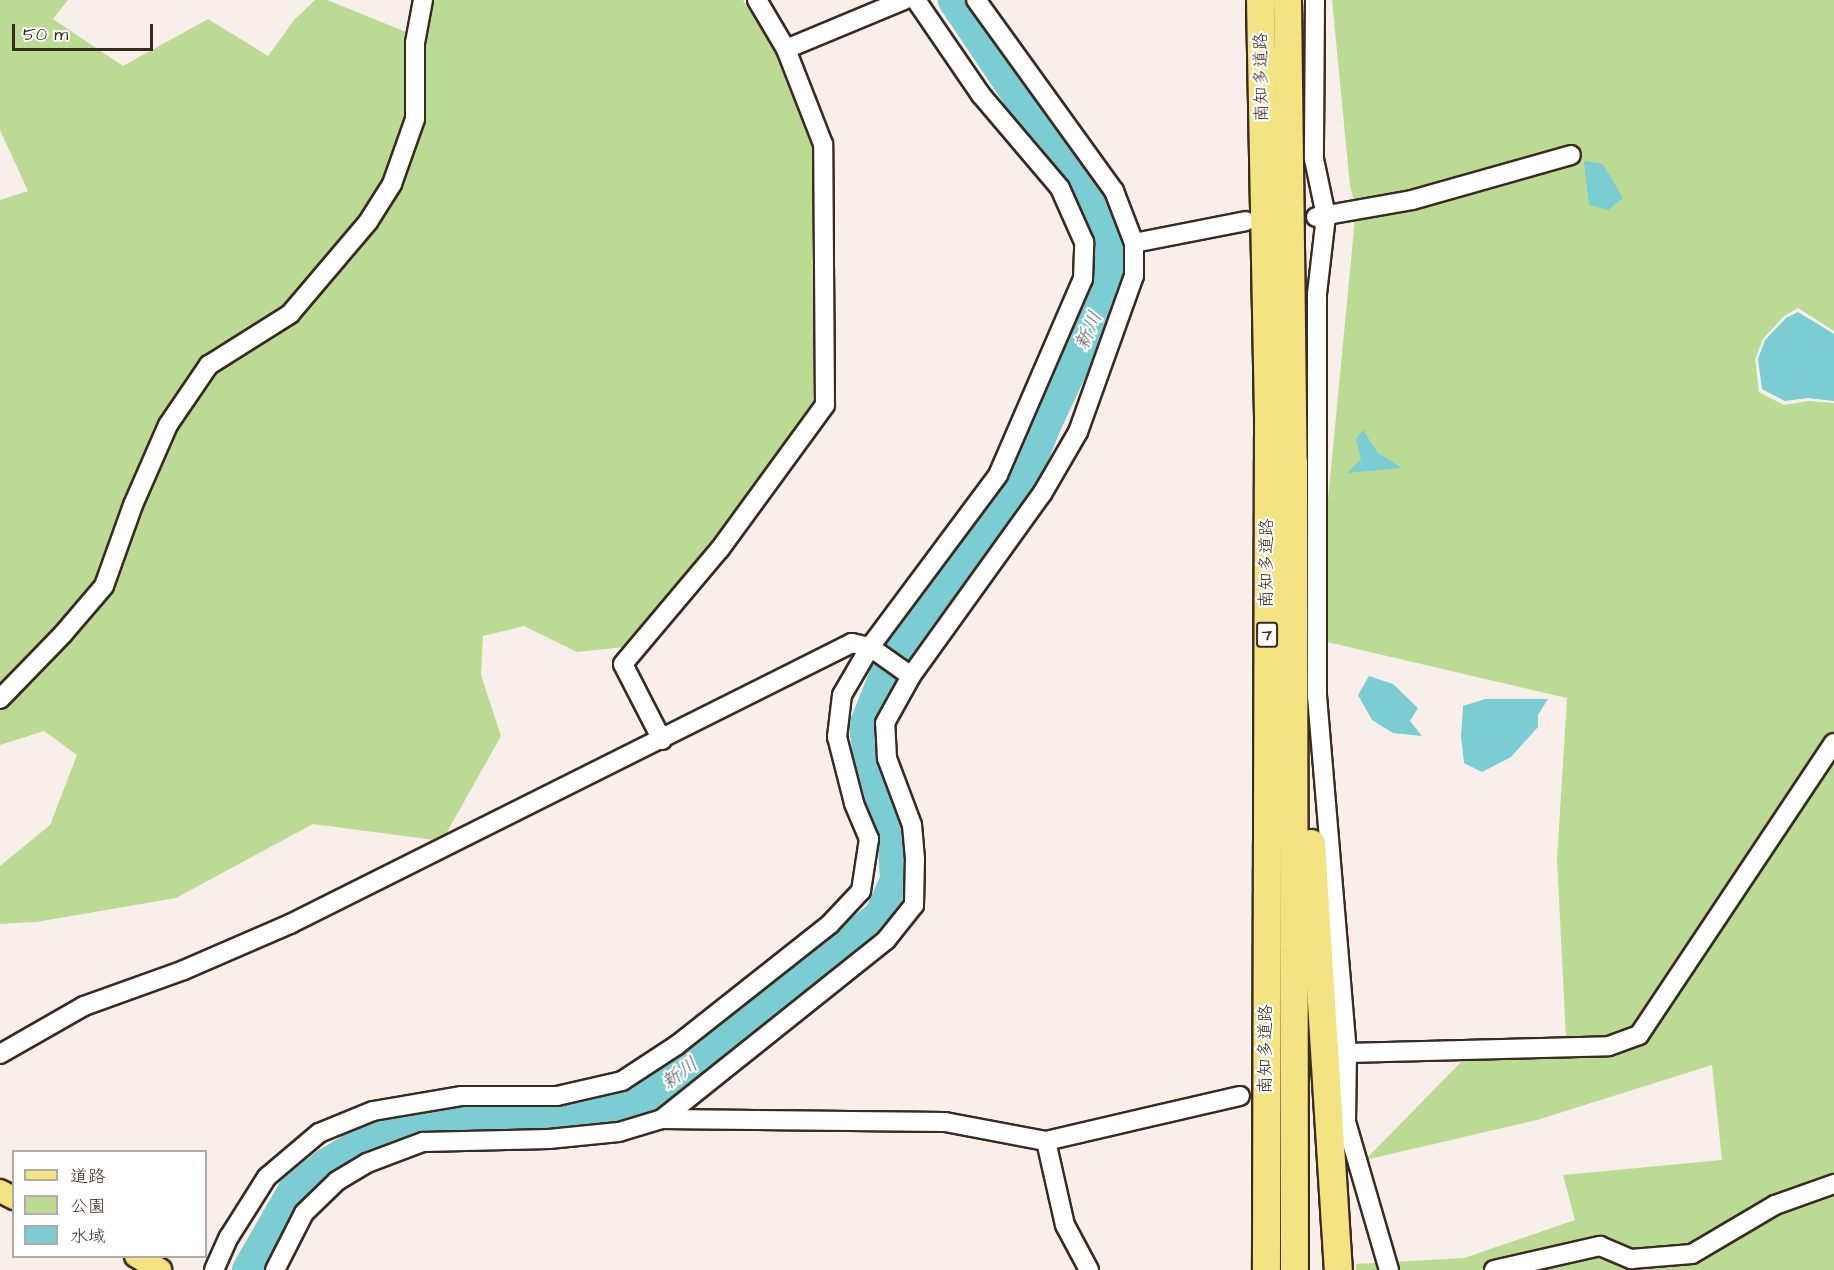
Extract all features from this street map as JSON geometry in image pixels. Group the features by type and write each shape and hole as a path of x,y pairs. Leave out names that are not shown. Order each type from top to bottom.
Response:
{"highway":[{"name":"南知多道路","path":"1260,0 1268,424 1266,1270"},
{"name":"南知多道路","path":"1287,0 1293,462 1294,1270"},
{"path":"1293,719 1302,735 1338,1270"}],"main road":[{"path":"138,1258 160,1270"}],"street":[{"path":"0,699 63,634 104,586 133,505 168,425 209,364 290,314 368,222 392,184 415,118 415,44 423,0"},
{"path":"662,740 623,664 720,549 825,405 823,144 786,49 757,0"},
{"path":"786,49 904,0"},
{"path":"214,1270 229,1237 267,1177 318,1133 373,1111 461,1096 557,1096 622,1081 677,1045 831,924 861,891 869,839 854,803 837,737 842,694 870,647 998,476 1083,279 1084,242 1060,188 981,95 916,0"},
{"path":"662,1119 886,940 914,905 915,859 912,825 887,758 885,723 911,676 1042,494 1078,432 1134,276 1134,243 1113,190 976,0"},
{"path":"1315,0 1314,159 1320,217 1317,294 1317,696 1347,1053 1346,1122 1389,1270"},
{"path":"1320,217 1412,200 1571,155"},
{"path":"1134,243 1246,221"},
{"path":"0,1054 84,1006 184,970 290,924 852,643 870,647 911,676"},
{"path":"1347,1053 1609,1046 1639,1035 1834,743"},
{"path":"275,1270 304,1213 337,1181 367,1163 423,1142 549,1139 619,1132 662,1119 945,1122 1046,1141 1240,1095"},
{"path":"1046,1141 1065,1225 1089,1270"},
{"path":"1494,1270 1600,1246 1631,1259 1692,1254 1775,1205 1834,1184"}],"green space":[{"path":"0,0 68,0 53,19 123,66 208,19 268,56 294,20 315,0 327,0 426,40 434,0 743,0 774,49 814,152 814,400 708,549 625,647 577,652 524,626 483,636 481,675 501,736 442,841 313,824 176,898 36,922 0,924 0,866 50,825 77,755 44,731 0,745 0,200 28,191 0,130"},
{"path":"1332,0 1834,0 1834,331 1798,308 1784,316 1763,339 1755,359 1759,392 1784,405 1808,401 1834,403 1834,1270 1356,1270 1356,1264 1464,1258 1575,1220 1563,1175 1722,1160 1712,1065 1537,1120 1365,1160 1464,1059 1567,1058 1557,859 1567,698 1327,642 1326,521 1356,208 1350,186"}],"water":[{"path":"1584,161 1603,164 1623,198 1608,210 1589,205"},
{"path":"1798,312 1834,334 1834,401 1808,398 1785,401 1762,389 1758,359 1765,340 1786,318"},
{"path":"1363,430 1378,453 1402,468 1347,473 1361,459 1356,439"},
{"path":"1369,676 1393,684 1418,708 1410,721 1422,736 1393,733 1372,720 1358,695"},
{"path":"1485,699 1548,699 1538,715 1538,727 1511,757 1482,772 1464,763 1461,736 1463,706"}],"waterway":[{"name":"新川","path":"897,658 1015,497 1045,423 1103,300 1111,266 1107,231 1090,188 1059,155 955,0"},
{"name":"新川","path":"249,1270 294,1192 327,1165 369,1140 419,1125 469,1117 580,1120 616,1111 661,1090 881,916 897,880 894,831 875,788 866,726 886,676"}]}
